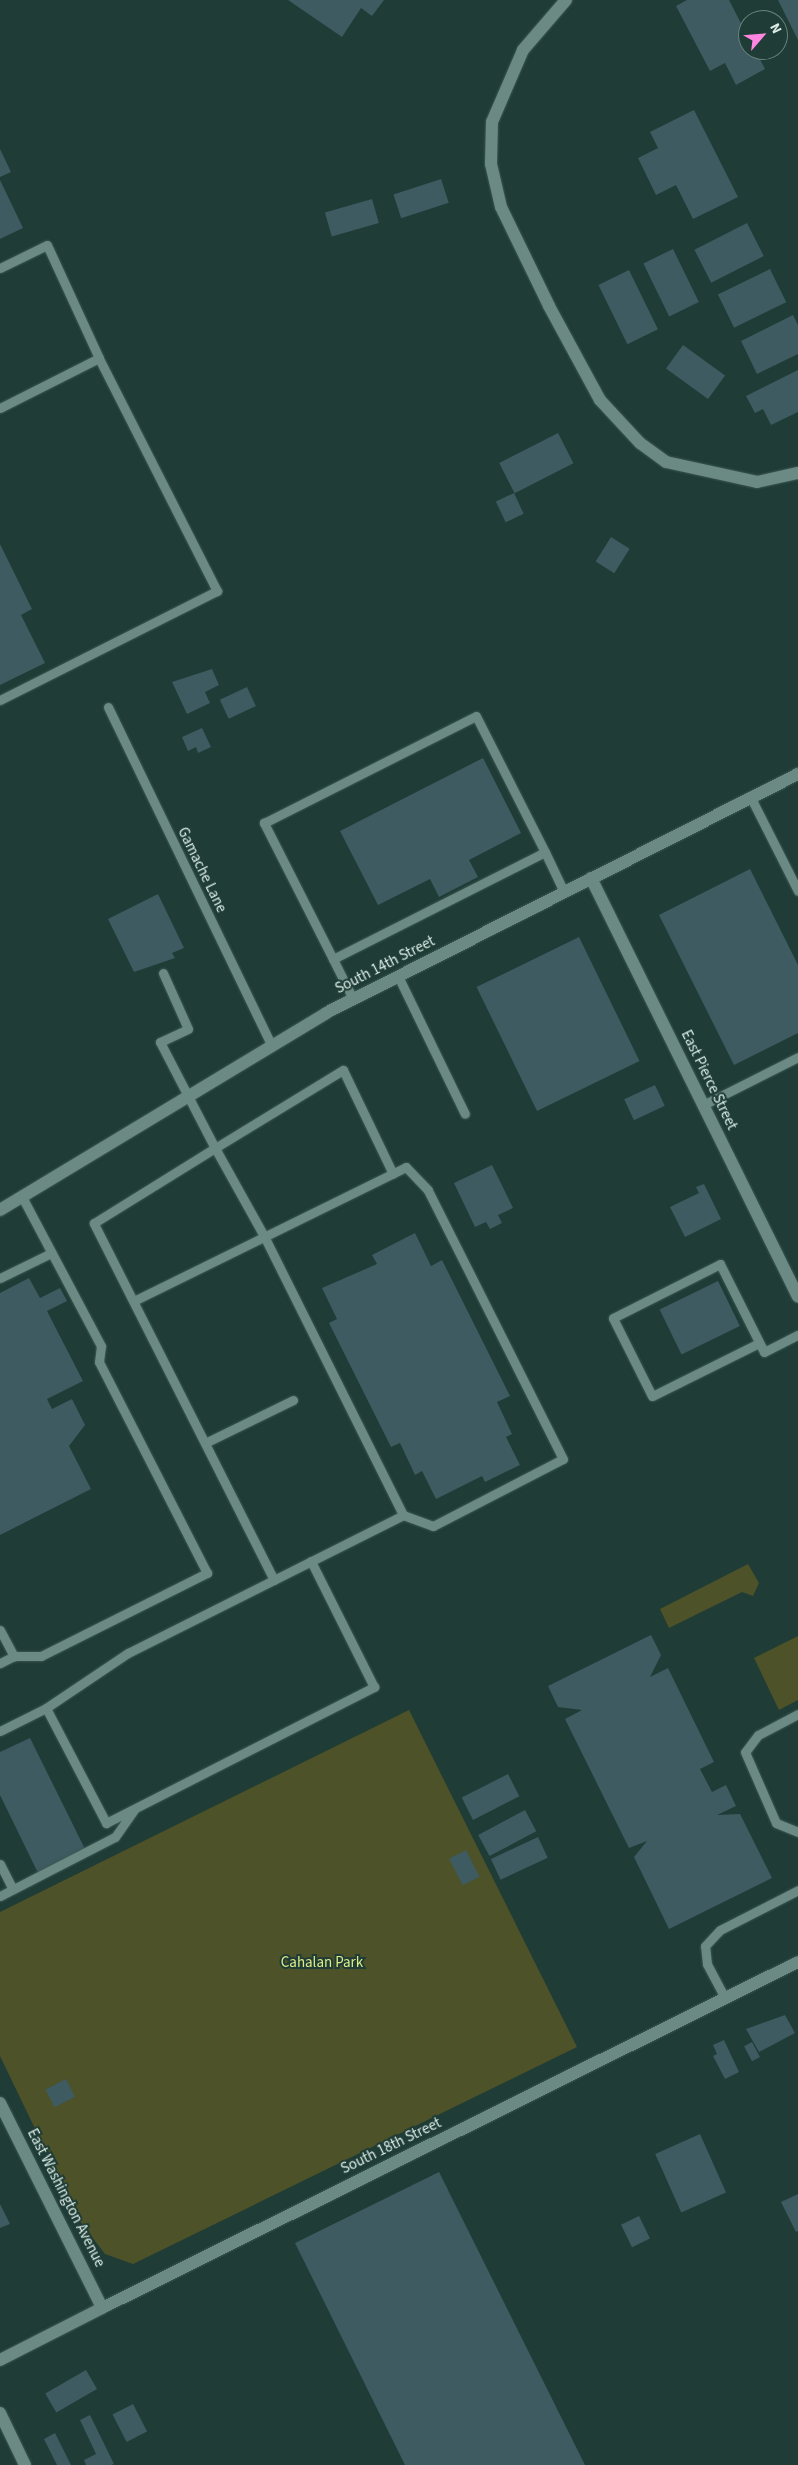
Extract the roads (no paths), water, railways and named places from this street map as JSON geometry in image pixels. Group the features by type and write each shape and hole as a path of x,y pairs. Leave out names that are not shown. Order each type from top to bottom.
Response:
{"street":[{"path":"566,0 523,50 492,122 491,164 501,207 548,306 600,400 640,443 666,462 757,482 798,473"},
{"name":"South 14th Street","path":"0,1210 353,999 798,774"},
{"name":"East Pierce Street","path":"591,878 798,1297"},
{"name":"South 18th Street","path":"0,2360 798,1962"},
{"name":"East Washington Avenue","path":"0,2103 102,2308"},
{"path":"0,2413 25,2465"}],"lane":[{"path":"0,268 47,245 99,358 217,590 0,700"},
{"path":"0,408 99,358"},
{"name":"Gamache Lane","path":"108,707 272,1046"},
{"path":"353,999 264,824 476,716 564,892"},
{"path":"751,798 798,890"},
{"path":"333,959 545,852"},
{"path":"134,1301 266,1238 406,1167 428,1190 563,1459 432,1526 403,1515 266,1238 186,1098 160,1042 188,1029 163,973"},
{"path":"398,976 465,1114"},
{"path":"703,1105 798,1057"},
{"path":"274,1580 94,1223 343,1070 394,1174"},
{"path":"0,1663 14,1656 41,1656 207,1573 100,1362 101,1346 22,1197"},
{"path":"0,1278 51,1253"},
{"path":"759,1343 652,1396 613,1318 720,1264 764,1352 798,1335"},
{"path":"205,1443 293,1400"},
{"path":"0,1731 46,1708 128,1653 403,1515"},
{"path":"46,1708 106,1823 374,1687 311,1561"},
{"path":"0,1630 14,1656"},
{"path":"798,1714 758,1735 745,1752 776,1823 798,1832"},
{"path":"0,1896 116,1837 135,1809"},
{"path":"0,1864 13,1890"},
{"path":"725,1998 707,1964 705,1946 720,1930 798,1890"}],"park label":[{"name":"Cahalan Park","path":"322,1963"}]}
